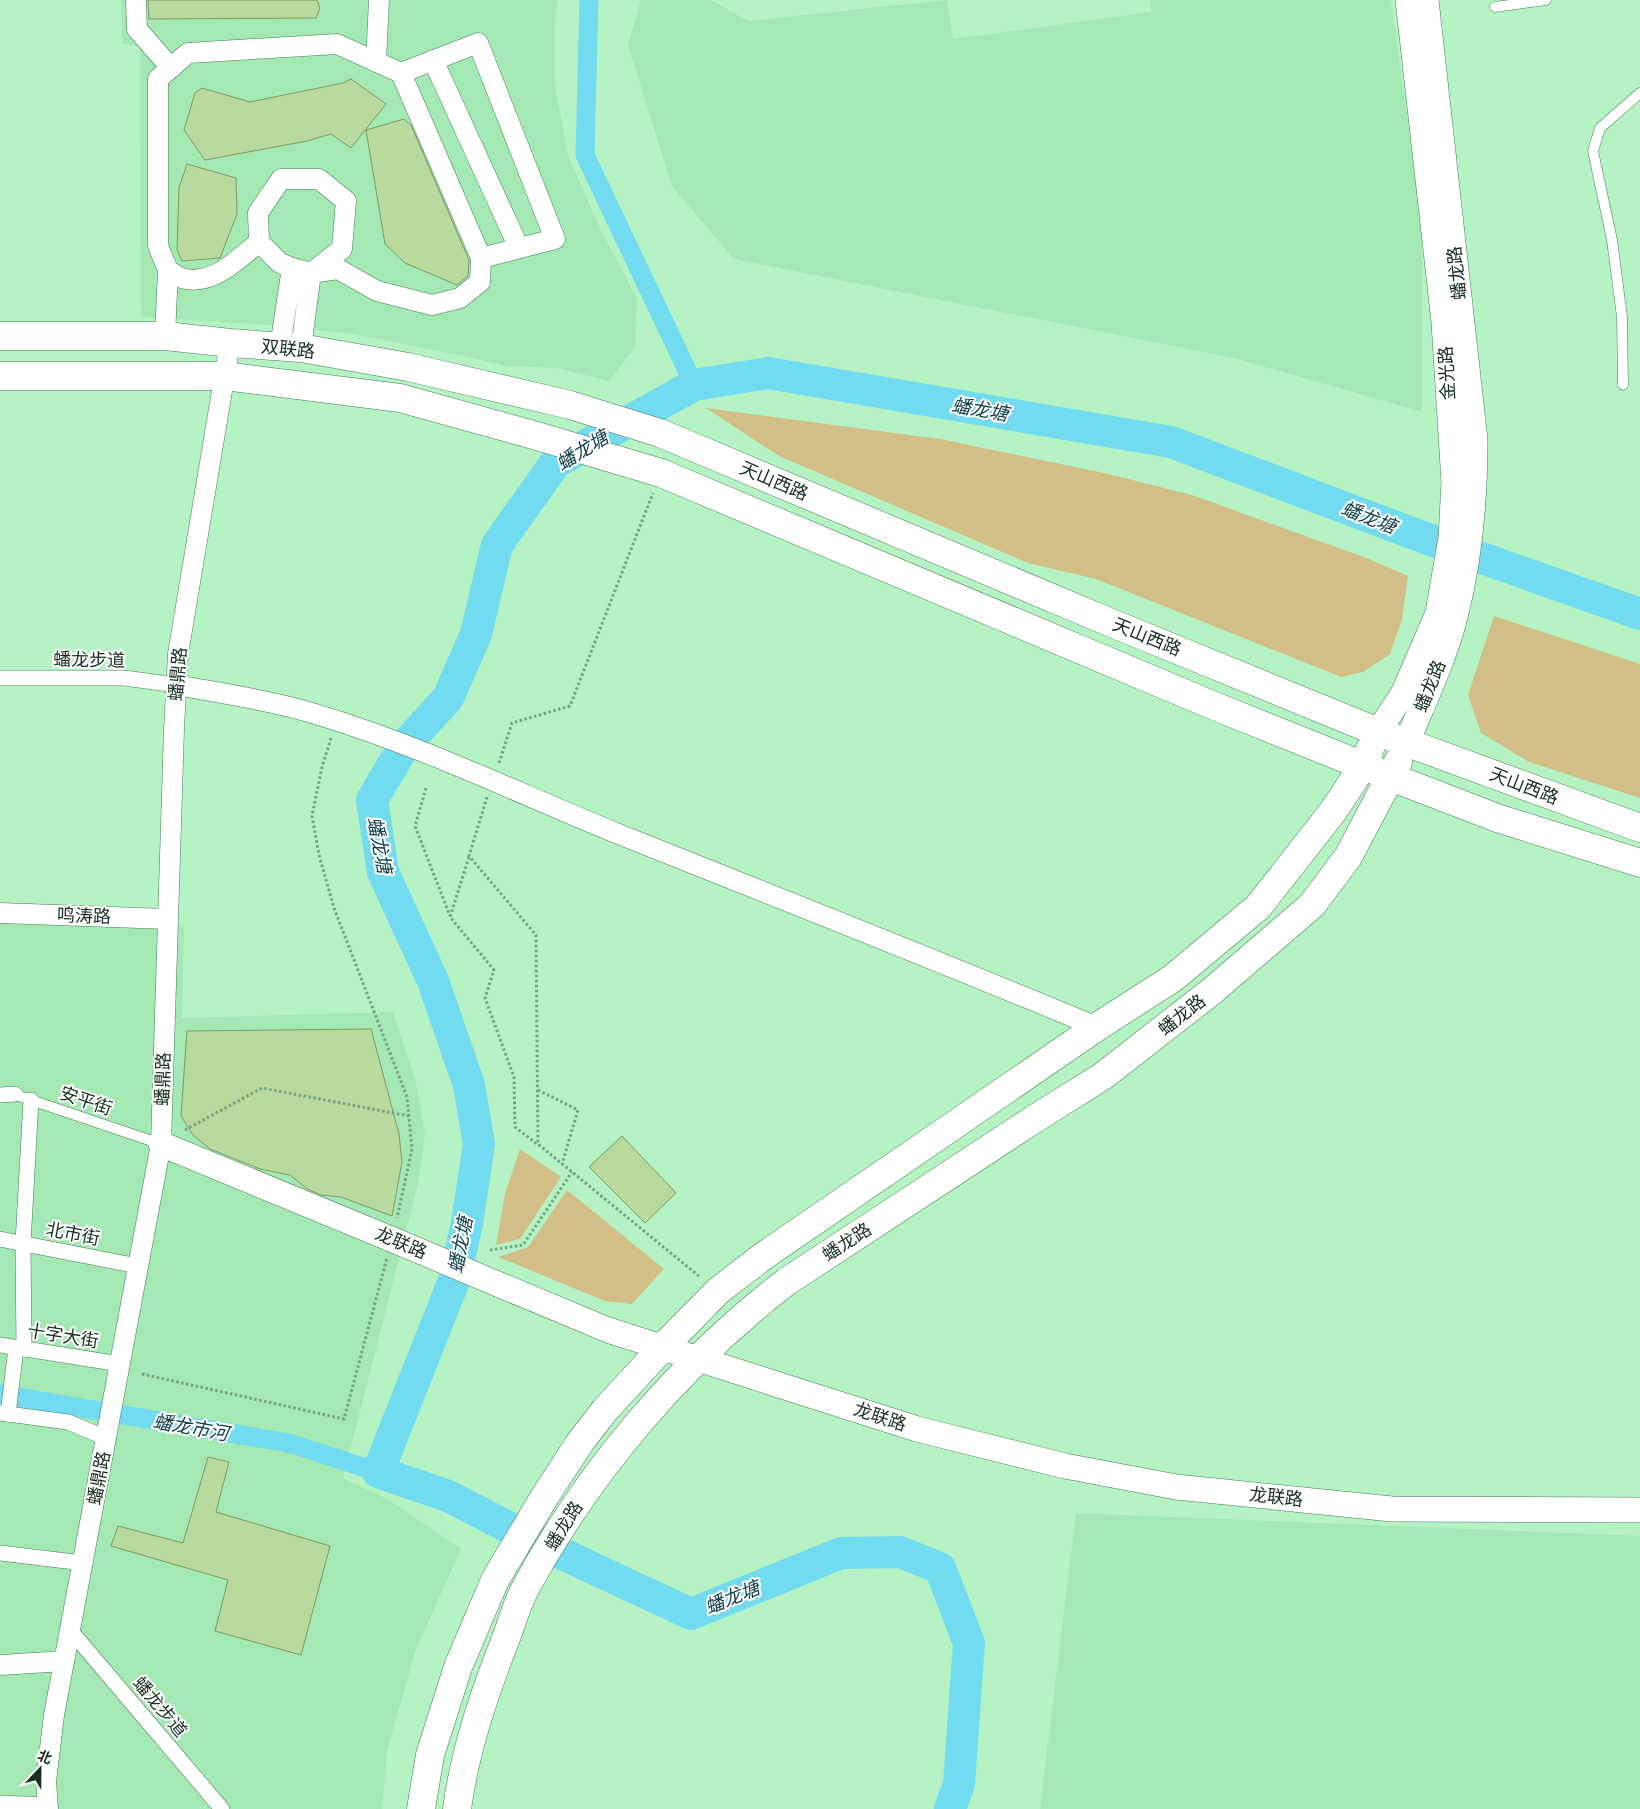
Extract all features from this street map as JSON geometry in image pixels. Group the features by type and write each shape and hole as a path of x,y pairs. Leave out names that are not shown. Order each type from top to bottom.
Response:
{"main road":[{"name":"双联路","path":"0,336 165,336 290,348 408,367 570,404 660,433"},
{"name":"天山西路","path":"0,376 224,376 400,398 537,436 661,473 1212,705 1363,766 1497,818 1640,863"},
{"name":"天山西路","path":"660,433 1090,614 1378,732 1640,828"},
{"name":"蟠龙路","path":"421,1809 430,1754 458,1666 495,1580 545,1496 581,1441 605,1410 718,1291 762,1257 1097,1027 1173,978 1258,907 1334,810 1363,766 1378,732"},
{"name":"蟠龙路","path":"457,1809 462,1774 472,1735 493,1670 525,1590 575,1507 624,1439 697,1359 750,1310 786,1282 1103,1076 1212,991 1312,905 1348,857 1391,777 1407,742"}],"street":[{"path":"136,0 137,29 171,68"},
{"path":"376,62 379,0"},
{"name":"金光路","path":"1408,0 1464,483"},
{"name":"蟠龙路","path":"1407,742 1444,649 1446,615 1470,537 1464,483 1475,440 1426,0"},
{"path":"401,73 478,43 555,238 481,258"},
{"path":"165,336 168,270 158,246 158,79 188,53 337,44 401,73 481,258 480,282 460,298 432,305 377,291 338,270 301,271 280,263 260,242 258,213 281,179 319,179 346,201 342,249 301,271"},
{"path":"433,60 519,248"},
{"path":"168,270 184,279 211,278 260,242"},
{"path":"290,348 301,271"},
{"name":"蟠鼎路","path":"48,1807 46,1781 64,1660 161,1144 178,654 230,343"},
{"path":"1378,732 1404,692 1446,615"},
{"name":"蟠龙步道","path":"0,678 124,678 177,685"},
{"path":"177,685 238,696 320,715 465,768 578,817 1097,1027"},
{"name":"鸣涛路","path":"0,913 168,919"},
{"path":"31,1100 23,1243 20,1348 5,1413 68,1422 106,1438"},
{"name":"龙联路","path":"161,1144 608,1330 916,1429 1065,1466 1176,1487 1392,1509 1640,1510"},
{"name":"北市街","path":"0,1239 138,1266"},
{"name":"十字大街","path":"0,1345 120,1364"},
{"path":"0,1553 83,1563"},
{"name":"蟠龙步道","path":"70,1630 222,1809"},
{"path":"0,1665 64,1660"},
{"path":"0,1803 48,1807"}],"lane":[{"path":"1495,7 1546,0"},
{"path":"1624,385 1622,317 1613,250 1593,151 1600,128 1640,93"},
{"name":"安平街","path":"0,1089 8,1095 31,1100 161,1144"}],"path":[{"path":"450,917 492,780 512,723 570,706 661,473"},
{"path":"142,1374 344,1419 392,1239 412,1150 407,1097 334,908 318,855 312,816 322,767 343,723"},
{"path":"426,788 415,826 450,917 494,970 485,998 514,1077 514,1127 538,1144 718,1291"},
{"path":"470,856 536,935 538,1144"},
{"path":"161,1144 262,1088 409,1116"},
{"path":"538,1090 578,1110 562,1164"},
{"path":"490,1250 522,1245 572,1172"}],"shaded area":[{"path":"121,0 558,0 555,18 555,85 568,156 601,230 637,299 635,347 609,381 558,368 506,366 352,334 266,325 141,317 140,46 122,44"},
{"path":"641,0 711,0 748,21 947,0 953,39 1151,12 1150,0 1391,0 1422,226 1422,412 1234,358 734,259 672,186 628,45"},
{"path":"706,408 940,439 1109,474 1195,496 1369,559 1408,576 1402,619 1390,654 1363,672 1341,677 1096,579 1028,563 779,456"},
{"path":"1494,616 1640,664 1640,798 1529,762 1481,733 1468,695"},
{"path":"0,919 184,926 182,1018 393,1012 416,1083 425,1134 418,1184 343,1478 389,1500 461,1549 416,1649 387,1751 382,1809 0,1809"},
{"path":"520,1149 561,1177 520,1239 496,1245 505,1194"},
{"path":"567,1190 664,1269 632,1304 605,1301 498,1257 528,1247"},
{"path":"1076,1513 1640,1536 1640,1809 1040,1809"}],"building":[{"path":"148,0 317,0 320,8 316,18 149,19"},
{"path":"351,79 386,104 351,148 331,134 307,141 205,160 184,130 195,93 202,88 250,102 343,83"},
{"path":"404,119 411,125 469,260 468,276 457,285 405,263 385,244 366,130"},
{"path":"187,164 236,178 237,214 220,258 182,261 177,250 179,188"},
{"path":"371,1029 399,1134 402,1162 392,1216 341,1197 321,1195 306,1188 290,1175 260,1169 210,1149 193,1135 181,1116 187,1031"},
{"path":"622,1136 676,1193 645,1223 589,1167"},
{"path":"208,1457 229,1462 216,1512 330,1546 301,1655 215,1631 228,1580 111,1546 118,1526 183,1543"}],"waterway":[{"path":"589,0 585,155 694,385"},
{"name":"蟠龙塘","path":"950,1809 959,1784 969,1643 940,1568 900,1552 841,1553 691,1614 539,1543 448,1496 378,1472 455,1278 467,1223 479,1144 469,1085 433,981 383,872 372,800 404,746 448,698 476,634 497,545 556,462 694,385 768,373 1171,442 1417,535 1640,614"},
{"name":"蟠龙市河","path":"0,1394 289,1443 378,1472"}]}
